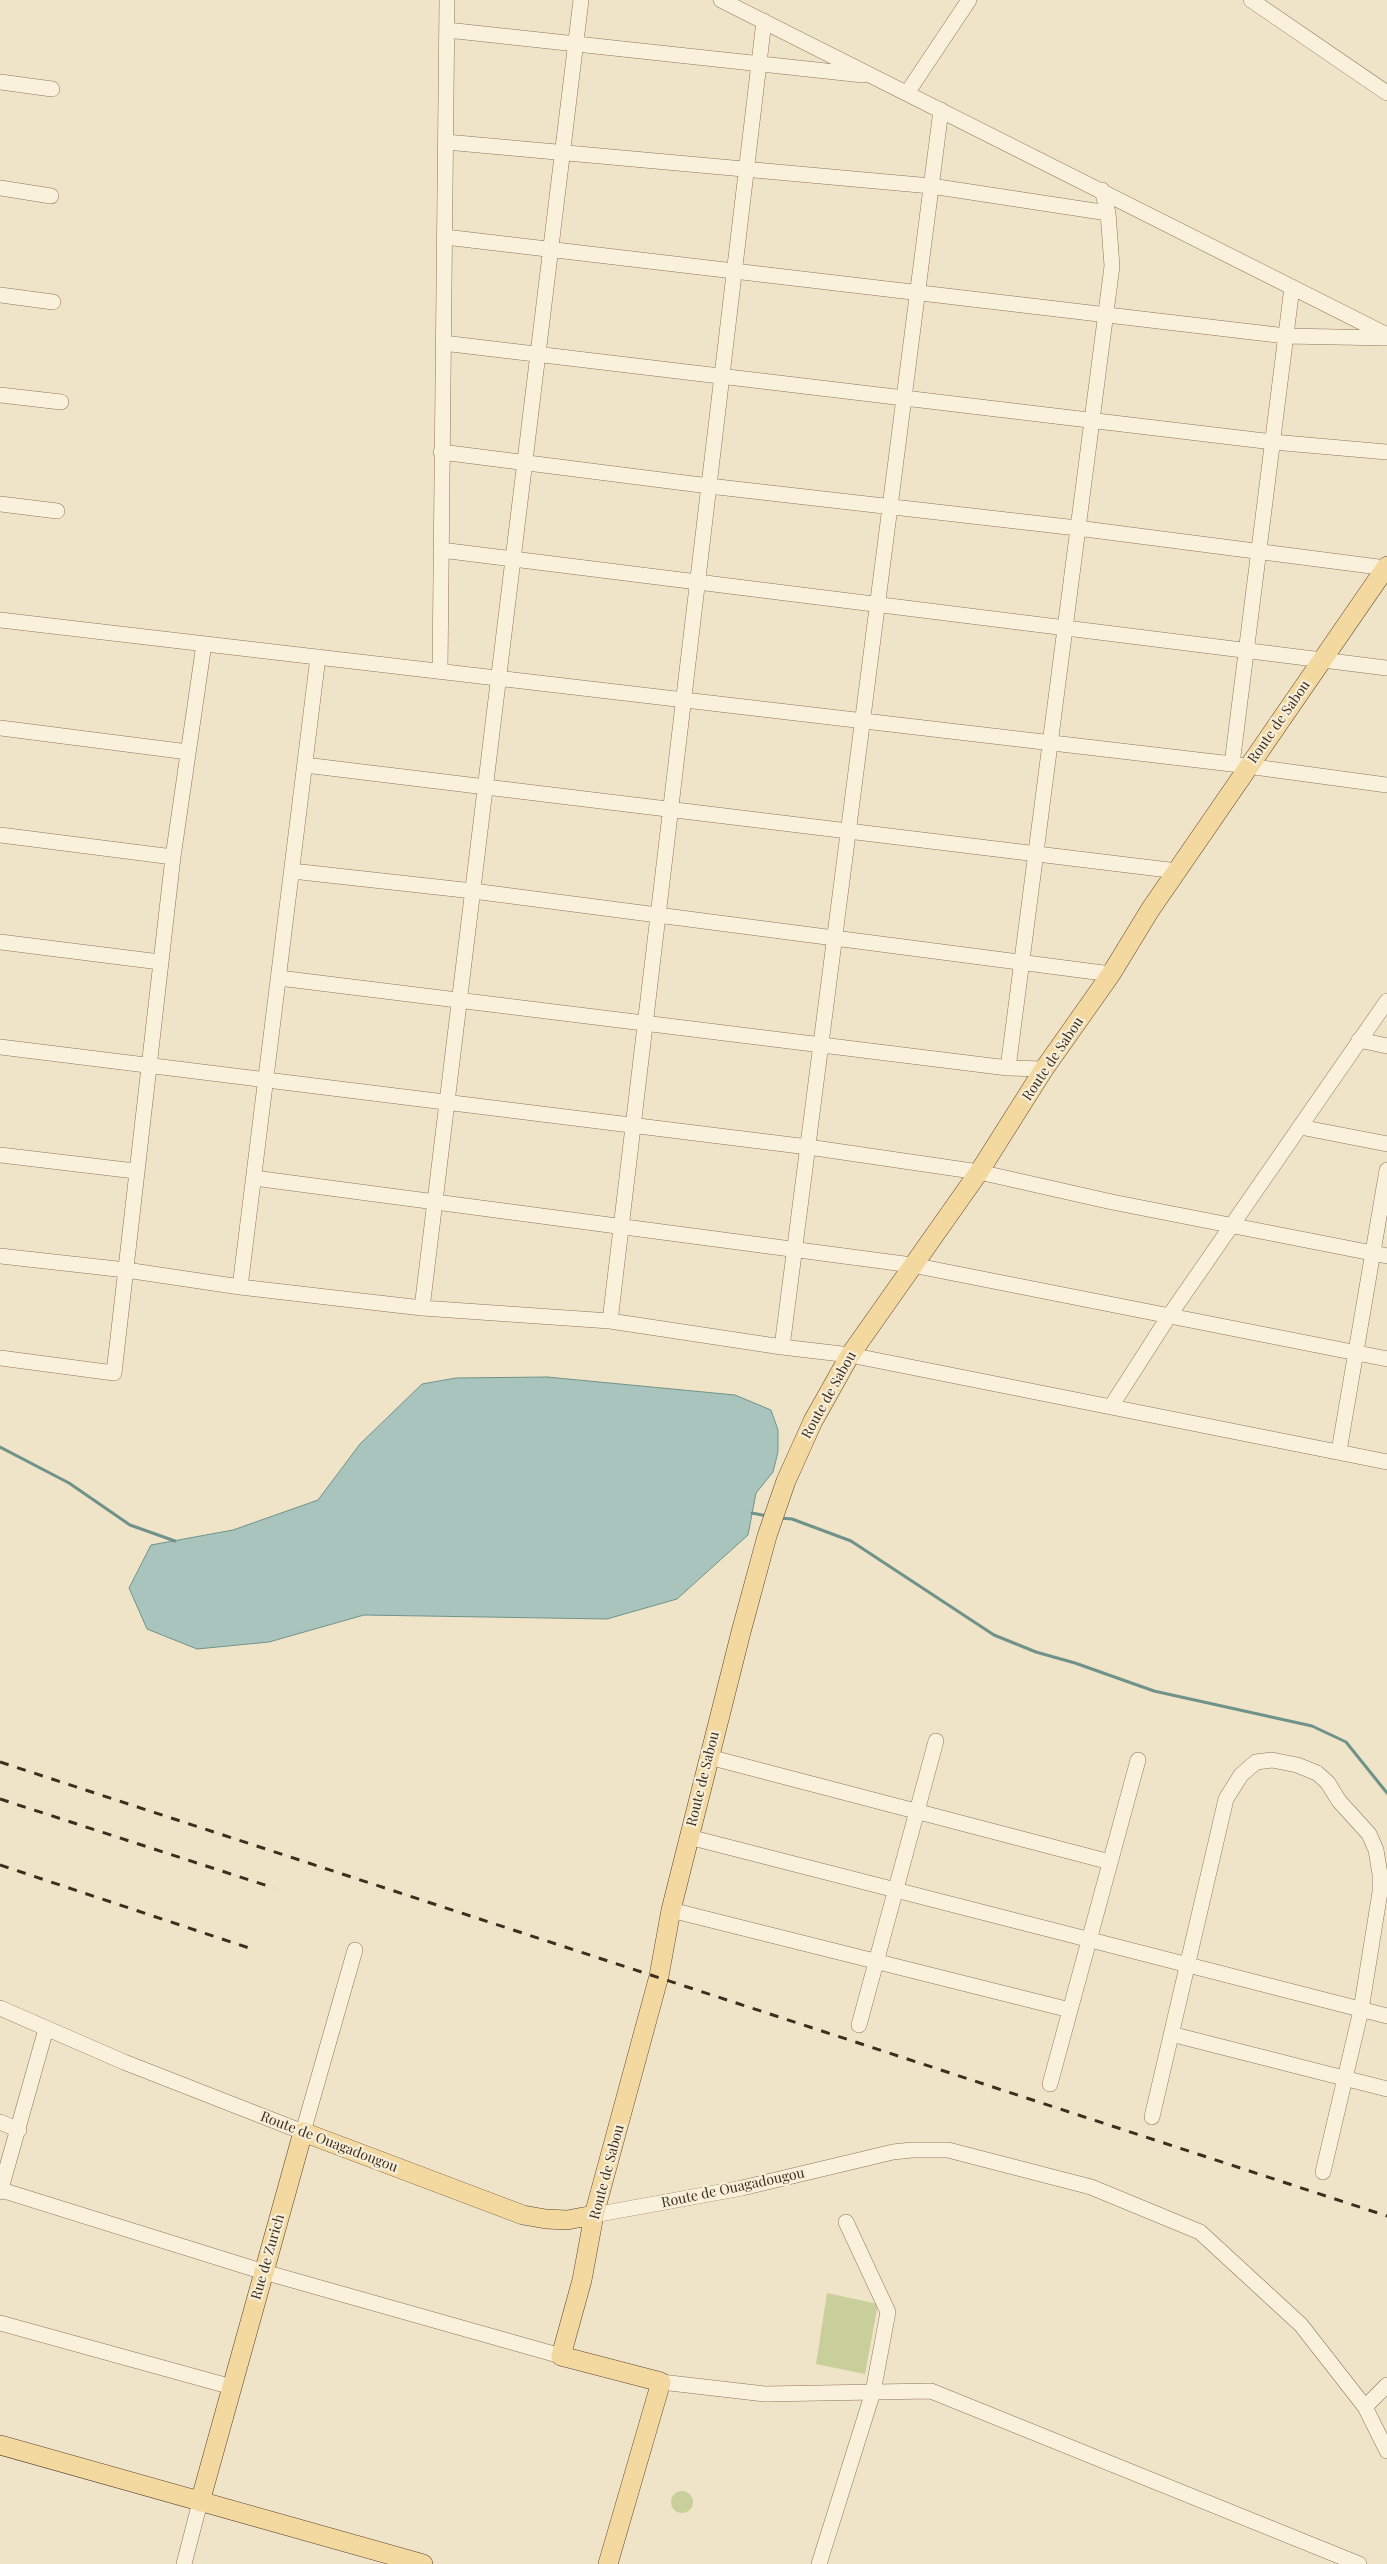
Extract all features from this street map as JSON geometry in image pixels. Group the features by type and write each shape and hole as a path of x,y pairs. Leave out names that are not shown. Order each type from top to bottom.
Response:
{"main road":[{"name":"Route de Sabou","path":"561,2356 582,2280 594,2215 658,1976 671,1910 709,1757 767,1536 812,1421 850,1355 979,1172 1044,1069 1111,974 1177,871 1240,766 1322,660 1386,568"},
{"name":"Route de Ouagadougou","path":"303,2132 523,2215 567,2220 594,2215"},
{"name":"Rue de Zurich","path":"200,2502 303,2132"},
{"path":"561,2356 661,2382 608,2564"},
{"path":"0,2445 422,2564"}],"street":[{"path":"440,671 447,0"},
{"path":"422,1308 581,0"},
{"path":"721,0 1102,190 1387,336"},
{"path":"907,94 969,0"},
{"path":"1251,0 1387,93"},
{"path":"610,1321 764,21"},
{"path":"447,30 875,77"},
{"path":"0,82 52,89"},
{"path":"782,1348 941,110"},
{"path":"446,142 931,186 1108,213"},
{"path":"0,188 52,196"},
{"path":"1008,1068 1112,266 1108,213 1102,190"},
{"path":"445,237 918,291 1286,336 1387,336"},
{"path":"1240,766 1246,650 1292,287"},
{"path":"0,295 53,302"},
{"path":"444,343 538,352 1272,442 1387,452"},
{"path":"0,395 60,402"},
{"path":"441,452 709,486 1077,528 1386,568"},
{"path":"0,504 57,511"},
{"path":"441,550 1387,668"},
{"path":"0,620 1050,743 1387,785"},
{"path":"0,1358 114,1373 160,962 173,857 204,644"},
{"path":"240,1287 318,657"},
{"path":"0,728 188,752"},
{"path":"305,765 1177,871"},
{"path":"0,835 173,857"},
{"path":"292,871 473,891 1111,974"},
{"path":"0,942 160,962"},
{"path":"279,978 1008,1068 1044,1069"},
{"path":"1112,1405 1169,1316 1387,1001"},
{"path":"1359,1040 1387,1046"},
{"path":"0,1047 266,1078 808,1147 979,1172 1232,1226 1380,1254"},
{"path":"1300,1127 1387,1144"},
{"path":"0,1155 136,1171"},
{"path":"1339,1451 1356,1353 1380,1254 1387,1170"},
{"path":"254,1178 912,1265 1387,1359"},
{"path":"0,1256 126,1270 240,1287 422,1308 610,1321 782,1348 850,1355 1112,1405 1387,1462"},
{"path":"859,2025 936,1741"},
{"path":"709,1757 1110,1862"},
{"path":"1050,2084 1138,1760"},
{"path":"1152,2117 1208,1884 1223,1806 1230,1790 1240,1775 1256,1762 1272,1760 1298,1765 1316,1773 1328,1784 1339,1801 1369,1834 1376,1850 1380,1892 1361,2010 1323,2172"},
{"path":"689,1837 1387,2016"},
{"path":"671,1910 1070,2010"},
{"name":"Rue de Zurich","path":"303,2132 355,1950"},
{"name":"Route de Ouagadougou","path":"0,2008 46,2029 303,2132"},
{"path":"46,2029 0,2191 264,2272 561,2356"},
{"path":"1171,2034 1387,2089"},
{"path":"0,2122 18,2130"},
{"name":"Route de Ouagadougou","path":"594,2215 742,2188 894,2152 948,2150 1091,2187 1200,2232 1301,2325 1365,2406 1387,2451"},
{"path":"819,2564 873,2392 888,2312 846,2222"},
{"path":"0,2323 232,2387"},
{"path":"661,2382 765,2394 930,2391 1359,2564"},
{"path":"1365,2406 1387,2386"},
{"name":"Rue de Zurich","path":"184,2564 200,2502"}],"green space":[{"path":"827,2293 878,2304 865,2374 816,2364"},
{"path":"682,2491 690,2494 693,2502 690,2510 682,2513 674,2510 671,2502 674,2494"}],"water":[{"path":"547,1377 735,1395 771,1410 778,1430 778,1452 773,1472 756,1493 748,1535 677,1599 607,1619 364,1615 269,1642 197,1649 147,1629 129,1588 151,1545 233,1530 318,1500 360,1444 422,1384 456,1378"}],"waterway":[{"path":"0,1447 69,1483 130,1525 175,1541"},
{"path":"752,1513 767,1516"},
{"path":"780,1518 792,1519 851,1541 994,1635 1036,1652 1075,1663 1154,1691 1312,1726 1346,1742 1387,1793"}],"railway":[{"path":"0,1762 1387,2216"},
{"path":"0,1799 274,1888"},
{"path":"0,1865 255,1950"}]}
